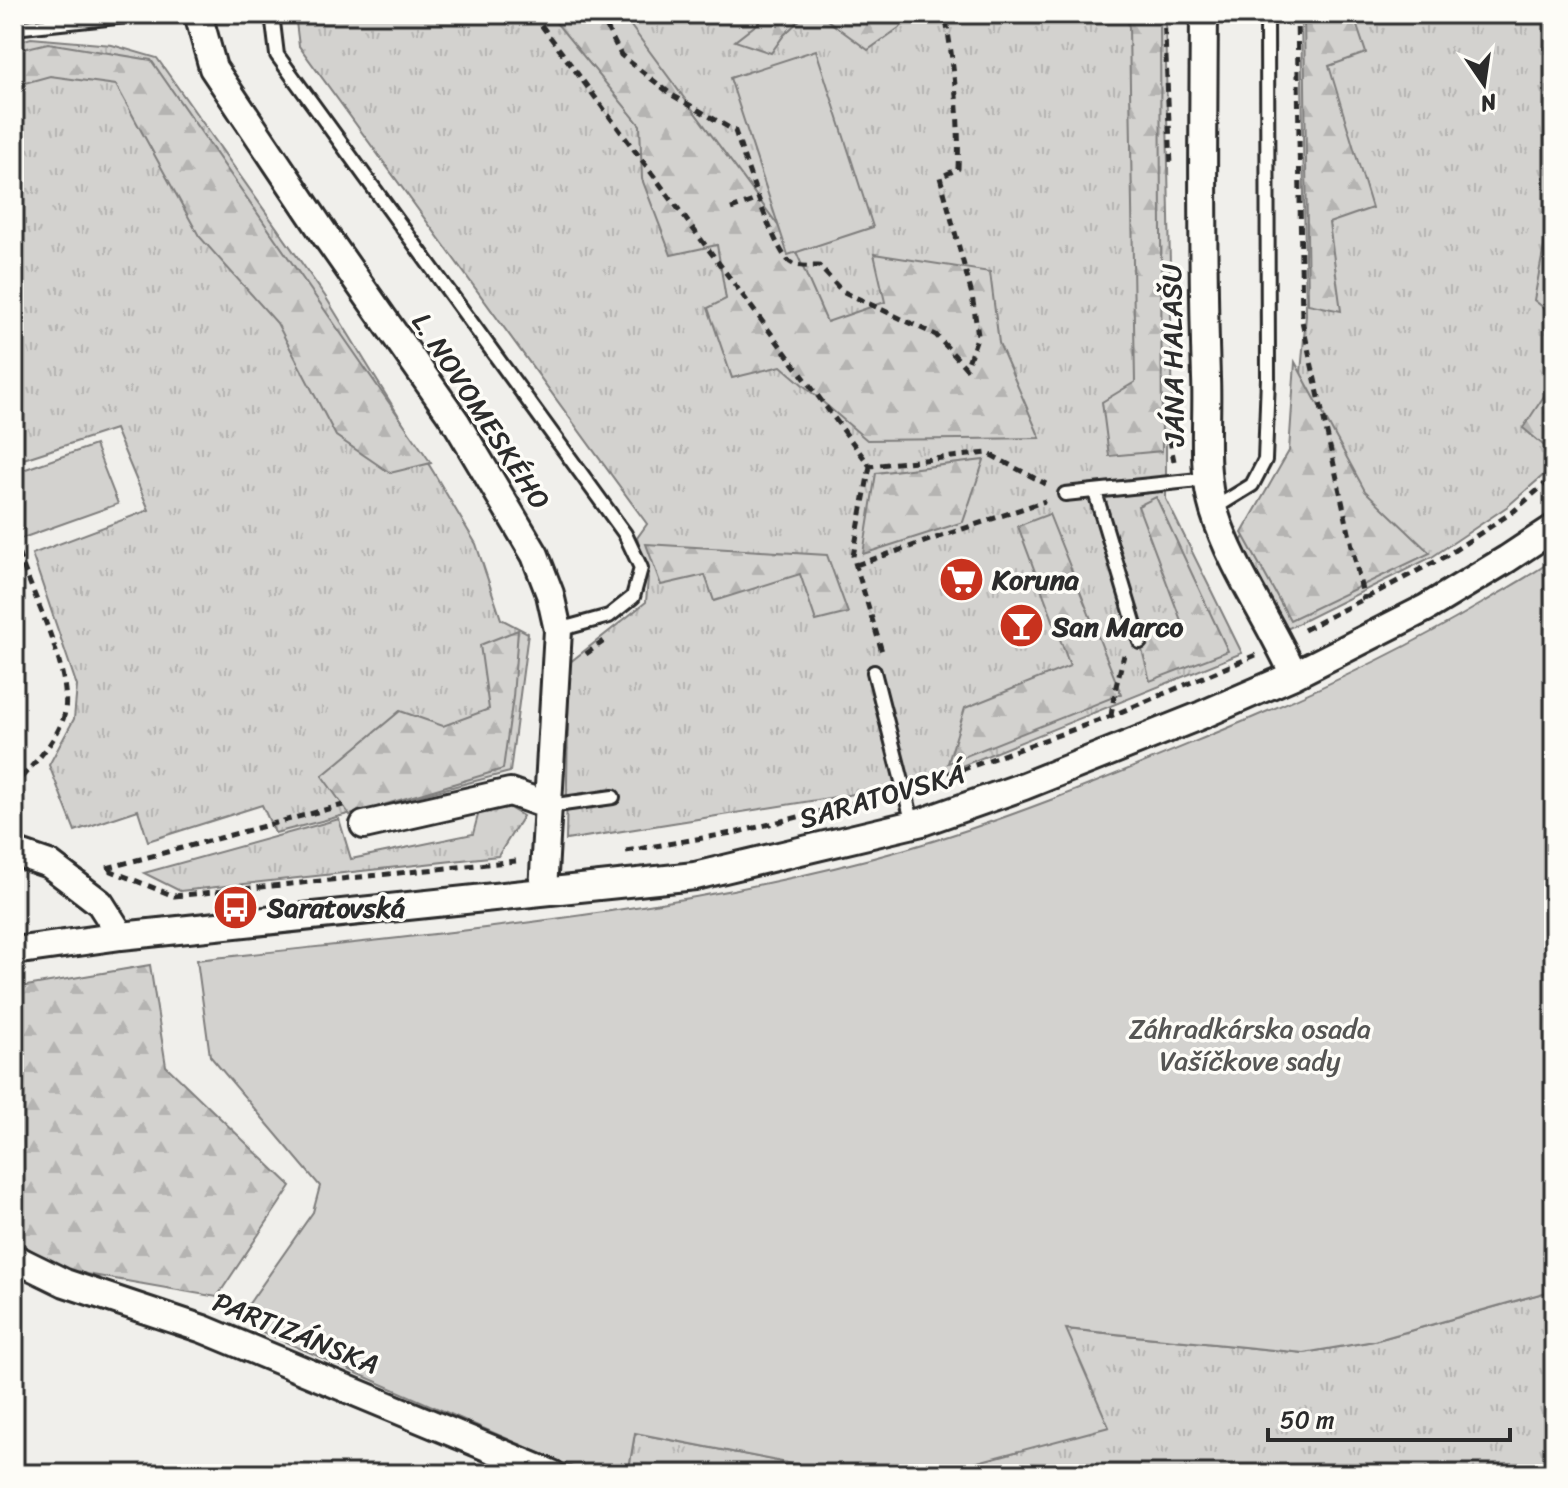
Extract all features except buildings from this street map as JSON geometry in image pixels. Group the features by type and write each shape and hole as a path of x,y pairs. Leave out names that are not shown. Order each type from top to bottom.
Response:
{"street":[{"name":"L. NOVOMESKÉHO","path":"198,14 213,68 456,422 535,555 550,594 558,630 543,891"},
{"name":"JÁNA HALAŠU","path":"1204,14 1204,329 1208,479 1213,509 1227,547 1280,642 1294,675"},
{"name":"SARATOVSKÁ","path":"14,951 121,936 695,876 913,824 1024,786 1294,675 1426,608 1554,528"},
{"path":"364,825 510,792 549,806"},
{"path":"14,852 49,864 100,903 121,936"},
{"name":"PARTIZÁNSKA","path":"14,1258 65,1283 203,1329 552,1474"}],"lane":[{"path":"14,28 145,14"},
{"path":"272,14 277,55 625,534 636,557 641,568 633,597 609,616 558,630"},
{"path":"1213,509 1252,485 1265,460 1268,377 1267,14"},
{"path":"1065,494 1208,479"},
{"path":"1095,492 1140,642"},
{"path":"874,672 913,824"},
{"path":"549,806 613,797"}],"path":[{"path":"533,14 870,466 853,556 884,658 874,672"},
{"path":"600,14 621,55 672,95 735,131 783,257 794,264 819,266 842,291 936,335 966,368 978,335 972,295 940,177 958,169 959,155 956,85 945,14"},
{"path":"1297,14 1302,321 1364,600"},
{"path":"731,209 759,199"},
{"path":"870,466 987,453 1065,494"},
{"path":"623,852 738,832 857,804 1111,716 1248,659 1364,600 1469,541 1514,511 1554,476"},
{"path":"856,565 1065,494"},
{"path":"14,540 55,650 66,691 63,720 43,753 14,786"},
{"path":"580,658 616,633"},
{"path":"1111,716 1125,653 1140,642"},
{"path":"364,825 341,803 105,869 174,896 545,858"}],"green space":[{"path":"295,14 1165,14 1173,418 1166,438 1166,499 1242,653 917,784 566,840 569,663 646,602 648,578 637,538 647,524 299,46"},
{"path":"549,14 622,14 794,247 827,322 885,302 874,254 990,272 999,343 1040,438 867,440 781,366 732,378 708,308 726,299 717,245 671,255 642,179 640,125"},
{"path":"770,14 806,14 771,53 735,41"},
{"path":"819,14 908,14 913,18 868,50"},
{"path":"1126,14 1160,14 1162,451 1109,456 1102,402 1135,382 1129,27"},
{"path":"1301,14 1554,14 1554,466 1508,506 1432,557 1287,629 1240,543 1294,454 1306,315"},
{"path":"1304,14 1353,14 1366,53 1329,66 1372,208 1329,223 1341,311 1308,304"},
{"path":"31,38 112,45 157,58 325,296 476,544 501,619 528,633 510,772 275,833 262,805 148,841 138,810 75,831 49,765 74,719 77,686 32,554 149,510 115,429 14,462 14,43"},
{"path":"48,43 151,60 431,463 390,473 336,436 277,323 199,236 116,85 50,76 14,86 14,51"},
{"path":"816,50 873,227 788,255 730,78"},
{"path":"1554,193 1554,316 1534,300"},
{"path":"1295,362 1365,491 1430,553 1290,620 1242,533 1289,451"},
{"path":"1554,381 1554,454 1523,428"},
{"path":"95,445 118,504 14,541 14,473"},
{"path":"984,460 963,522 863,554 876,473"},
{"path":"1156,497 1228,651 1150,681 1140,642 1183,626 1138,506"},
{"path":"1049,514 1121,694 948,763 965,708 1070,666 1018,526"},
{"path":"646,544 827,555 848,613 816,621 800,574 714,601 705,575 661,585"},
{"name":"Záhradkárska osada Vašíčkove sady","path":"1554,559 1554,1290 1374,1341 1304,1353 1066,1329 1109,1427 933,1474 844,1474 635,1433 628,1474 588,1474 260,1331 241,1315 313,1212 320,1186 210,1056 197,960 465,930 643,906 819,872 906,849 1066,794 1289,702 1450,622"},
{"path":"518,630 503,769 350,815 322,776 400,711 443,726 489,709 480,645"},
{"path":"484,793 523,816 498,856 180,891 144,873 339,819 351,859 473,834"},
{"path":"150,965 166,1066 291,1186 217,1297 64,1270 14,1239 14,988"},
{"path":"1554,1290 1554,1474 933,1474 997,1456 1065,1329 1304,1353 1374,1341"},
{"path":"635,1433 844,1474 628,1474"}],"place":[{"name":"Koruna","path":"961,579"},
{"name":"San Marco","path":"1021,626"},
{"name":"Saratovská","path":"236,907"}]}
